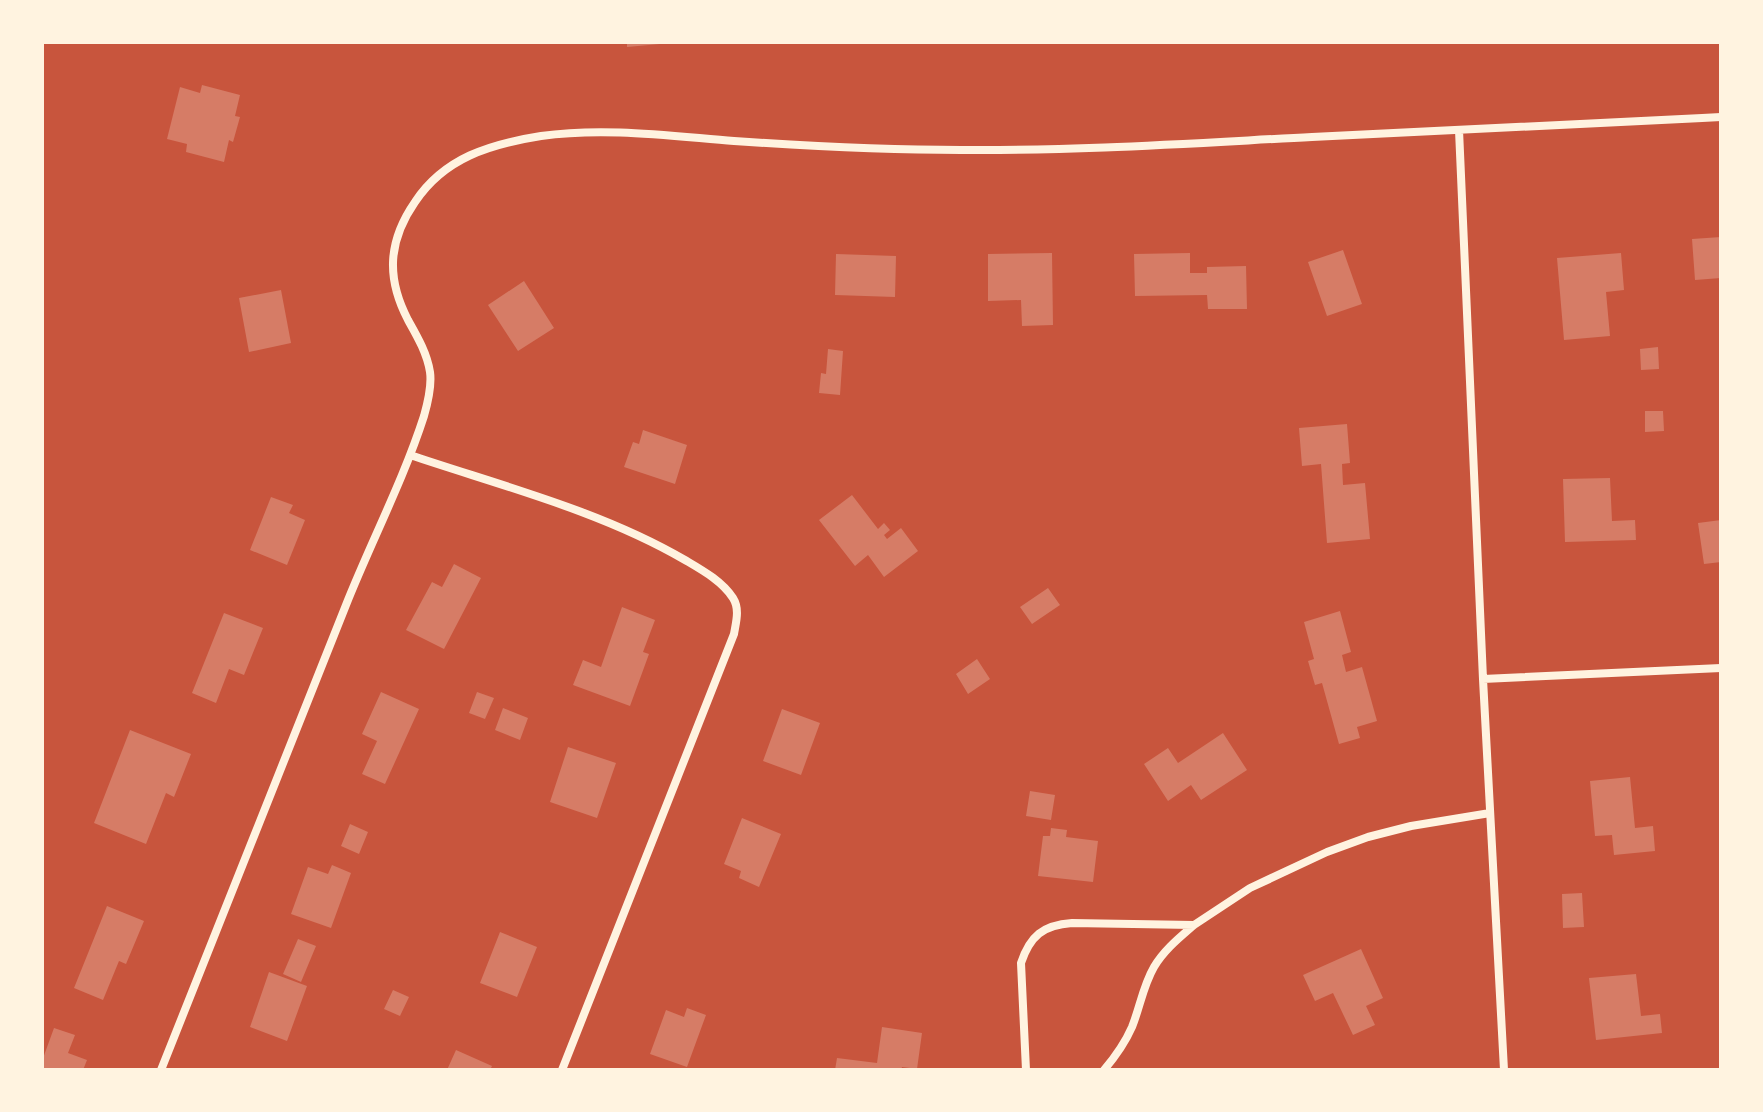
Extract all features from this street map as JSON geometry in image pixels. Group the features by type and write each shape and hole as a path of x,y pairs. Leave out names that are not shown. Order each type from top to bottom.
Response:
{"street":[{"path":"161,1070 425,412 430,371 404,312 392,264 395,242 404,220 432,180 450,164 472,154 536,137 610,132 904,150 1043,150 1721,117"},
{"path":"1459,130 1504,1070"},
{"path":"410,455 625,529 705,572 735,600 737,615 734,634 562,1070"},
{"path":"1483,679 1721,668"},
{"path":"1104,1070 1133,1026 1144,987 1155,965 1171,945 1194,925 1250,888 1327,852 1411,826 1490,813"},
{"path":"1026,1070 1021,963 1031,940 1039,933 1060,924 1072,923 1194,925"}],"building":[{"path":"627,42 660,42 660,44 627,47"},
{"path":"202,85 240,95 235,116 240,117 233,142 229,140 224,162 186,152 187,144 167,139 180,87 200,93"},
{"path":"1721,237 1721,278 1695,280 1692,239"},
{"path":"1343,250 1362,304 1327,316 1308,262"},
{"path":"1052,253 1053,325 1022,326 1021,300 988,301 988,254"},
{"path":"1190,253 1190,273 1207,273 1207,267 1246,266 1247,309 1208,309 1207,295 1135,296 1134,254"},
{"path":"1621,253 1624,290 1606,292 1610,336 1564,340 1557,258"},
{"path":"836,254 896,256 895,297 835,295"},
{"path":"524,281 554,328 518,351 488,305"},
{"path":"281,290 291,343 249,352 239,298"},
{"path":"1658,347 1659,369 1641,370 1640,349"},
{"path":"828,349 843,351 840,395 819,393 821,373 826,374"},
{"path":"1645,411 1663,411 1664,431 1645,432"},
{"path":"1347,424 1350,463 1342,464 1343,485 1365,483 1370,539 1327,543 1321,464 1302,466 1299,428"},
{"path":"643,430 687,445 675,484 624,467 633,442 639,444"},
{"path":"1610,478 1612,521 1635,520 1636,540 1565,542 1563,479"},
{"path":"852,495 878,529 884,523 890,530 884,535 887,539 901,528 918,551 884,577 868,555 855,566 819,520"},
{"path":"271,497 293,505 289,513 305,520 287,565 250,550"},
{"path":"1721,520 1721,562 1704,564 1698,523"},
{"path":"454,564 481,578 444,649 406,630 432,582 442,587"},
{"path":"1048,588 1060,605 1032,624 1020,607"},
{"path":"622,607 655,620 643,652 649,654 630,706 573,685 583,660 601,667"},
{"path":"1340,611 1351,652 1342,655 1346,672 1362,667 1377,721 1357,727 1360,738 1339,744 1322,683 1315,685 1308,661 1314,659 1304,622"},
{"path":"224,613 263,628 244,675 229,669 216,703 192,693"},
{"path":"977,659 990,679 968,694 956,674"},
{"path":"381,692 419,709 385,784 362,774 377,741 362,734"},
{"path":"477,692 494,698 485,719 469,713"},
{"path":"503,708 528,718 520,740 495,730"},
{"path":"782,709 820,723 801,775 763,761"},
{"path":"130,730 191,754 174,797 166,793 146,844 94,823"},
{"path":"1223,733 1247,770 1201,800 1191,785 1168,801 1144,764 1168,748 1178,763"},
{"path":"568,747 616,763 597,818 550,802"},
{"path":"1630,777 1635,828 1653,826 1655,851 1614,855 1612,835 1595,836 1590,781"},
{"path":"1030,791 1055,795 1051,820 1026,816"},
{"path":"742,818 781,834 759,887 739,878 741,871 724,864"},
{"path":"350,824 368,832 359,854 341,846"},
{"path":"1051,828 1067,830 1066,837 1098,841 1093,882 1038,876 1043,836 1050,836"},
{"path":"332,865 351,873 331,928 291,914 308,867 328,874"},
{"path":"1582,893 1584,927 1563,928 1562,894"},
{"path":"107,906 144,921 126,964 119,961 103,1000 74,988"},
{"path":"500,932 537,947 517,997 480,983"},
{"path":"298,939 316,946 301,982 283,974"},
{"path":"1361,949 1383,998 1366,1006 1375,1025 1353,1035 1333,993 1315,1001 1303,975"},
{"path":"269,972 307,986 287,1041 250,1027"},
{"path":"1636,974 1641,1016 1660,1014 1662,1033 1596,1040 1589,978"},
{"path":"393,990 409,997 400,1016 384,1009"},
{"path":"687,1008 706,1015 687,1067 650,1054 666,1010 684,1017"},
{"path":"882,1027 922,1033 917,1069 835,1070 837,1058 877,1063"},
{"path":"54,1028 75,1035 68,1053 87,1060 83,1070 42,1070 42,1061"},
{"path":"456,1050 492,1066 490,1070 447,1070"}]}
